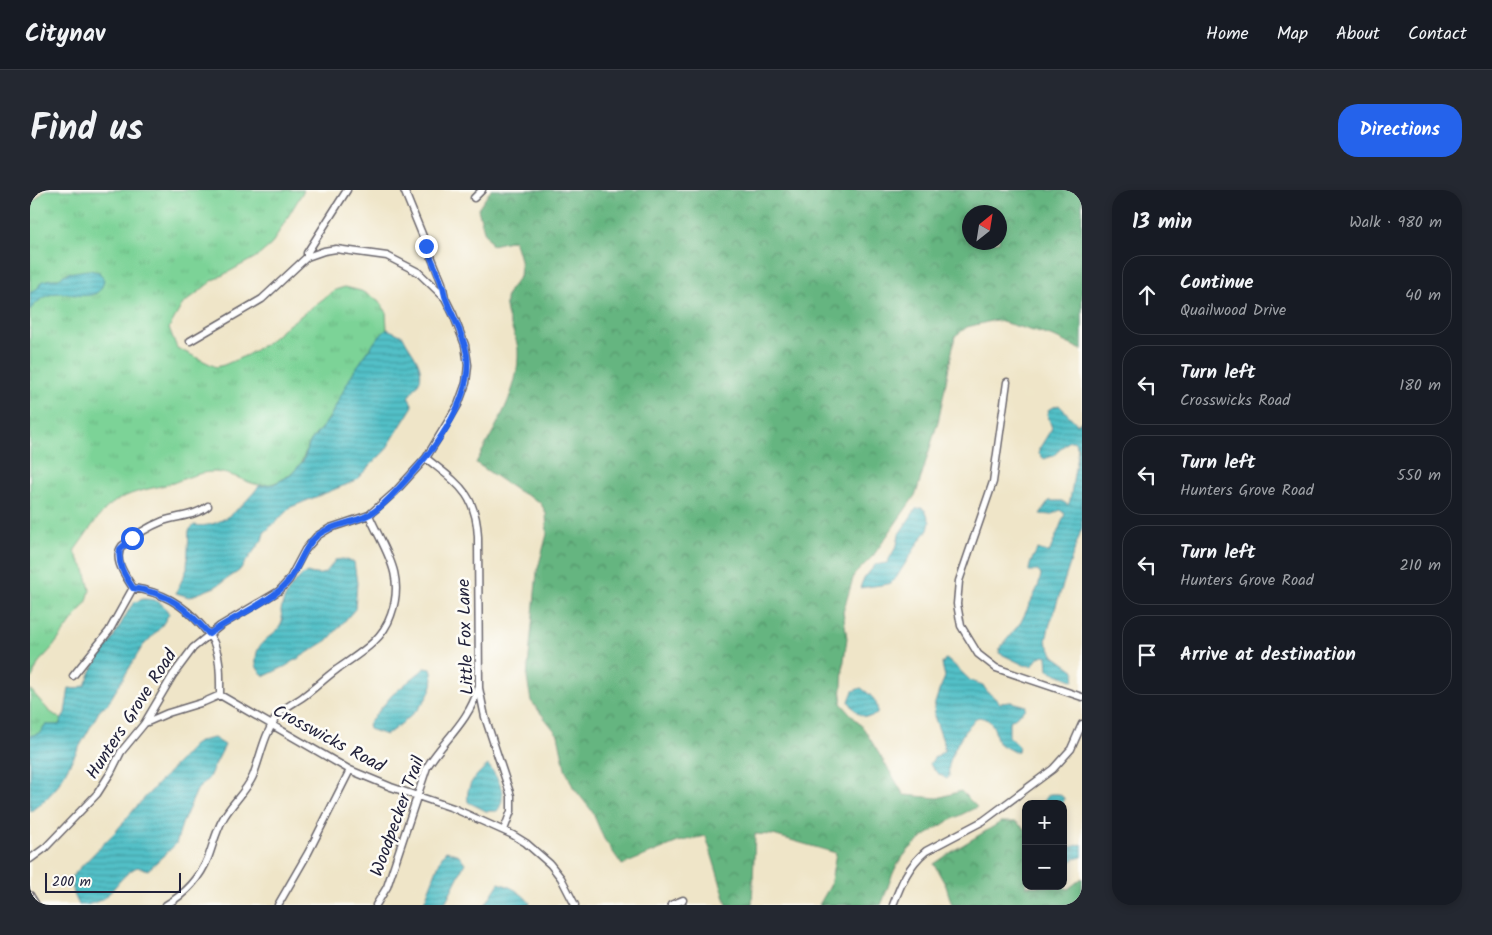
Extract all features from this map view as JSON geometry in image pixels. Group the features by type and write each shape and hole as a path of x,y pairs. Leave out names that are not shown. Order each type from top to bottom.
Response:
{"street":[{"path":"307,257 307,253 347,190"},
{"name":"Hunters Grove Road","path":"30,859 46,848 97,794 108,778 121,752 144,724 180,663 193,648 209,634 284,587 293,575 305,550 317,536 330,528 369,515 395,492 426,458 458,405 466,383 468,365 465,345 404,190"},
{"path":"474,198 482,190"},
{"path":"190,341 262,299 307,257 324,250 336,249 387,256 418,272 445,298"},
{"path":"1007,382 993,483 958,581 957,604 961,626 978,654 996,668 1082,697"},
{"name":"Little Fox Lane","path":"426,458 460,487 471,501 476,514 478,537 479,688 485,718 511,800 510,811 504,830"},
{"path":"144,724 168,713 220,695 220,674 216,648 209,634 191,614 176,602 152,592 133,588 121,567 119,559 120,549 147,528 203,510 208,506"},
{"path":"166,905 196,880 204,867 223,818 252,778 263,742 278,716 287,706 304,696 335,670 371,646 387,626 396,595 394,573 390,556 369,515"},
{"path":"73,676 110,631 133,588"},
{"name":"Woodpecker Trail","path":"376,905 387,887 429,764 466,717 479,688"},
{"name":"Crosswicks Road","path":"220,695 350,770 391,787 453,808 504,830 526,843 550,864 561,878 575,905"},
{"path":"893,905 908,869 918,857 932,847 983,821 1053,769 1071,749 1082,724"},
{"path":"278,905 308,853 350,770"},
{"path":"30,895 36,905"},
{"path":"671,905 683,900"}],"green space":[{"path":"46,190 304,190 271,245 258,256 212,281 182,305 169,328 177,348 216,367 247,355 267,343 335,290 345,287 361,291 378,300 386,311 387,329 362,360 329,418 310,442 300,465 288,476 267,485 258,485 224,473 203,473 140,491 124,497 109,506 74,551 85,570 90,590 87,601 52,648 39,662 30,682 30,201 34,201"},
{"path":"491,190 1082,190 1082,350 1054,337 995,320 967,327 955,336 939,418 916,494 873,556 854,575 843,612 847,638 841,703 864,729 904,795 938,798 961,791 977,807 924,836 907,852 891,877 881,905 819,905 830,886 836,853 773,835 755,834 752,905 727,905 706,836 678,842 622,865 604,839 592,811 573,787 565,768 558,735 531,701 527,678 537,572 547,534 546,513 540,502 516,490 476,463 511,394 518,365 518,349 508,318 506,300 509,290 519,277 521,268 520,258 514,240 492,245 484,231 478,209"},
{"path":"30,689 49,711 61,719 59,725 45,725 40,733 30,736"},
{"path":"1001,822 1016,822 1022,827 1022,890 1067,890 1082,878 1082,905 952,905 946,886 934,864"}],"water":[{"path":"88,270 99,272 104,280 98,292 86,296 60,293 51,294 39,301 30,310 30,293 38,288 41,282 57,279 68,273"},
{"path":"387,329 403,336 418,362 421,374 419,382 408,397 413,406 385,451 355,481 291,507 264,533 262,540 239,571 215,587 189,597 176,593 187,569 189,530 194,525 204,526 222,520 239,508 259,486 274,484 291,475 303,461 310,442 329,419 352,374 376,340"},
{"path":"1059,405 1077,424 1082,421 1082,527 1046,641 1054,656 1075,671 1074,681 1048,670 1047,656 1044,655 1038,658 1032,666 1024,665 999,653 1000,648 1021,622 1038,587 1041,575 1038,571 1029,571 1033,557 1038,549 1049,553 1065,514 1060,510 1051,515 1040,514 1049,501 1062,501 1068,505 1070,501 1078,448 1074,441 1069,441 1053,456 1044,459 1039,454 1039,449 1052,428 1047,414 1049,409"},
{"path":"921,508 925,510 930,522 928,530 896,578 891,583 860,588 863,580 875,565 887,563 897,545 899,534 916,509"},
{"path":"343,559 354,562 357,583 355,609 328,640 286,666 265,676 257,667 257,653 263,642 279,627 282,621 282,605 290,589 307,572 324,573 335,560"},
{"path":"143,599 159,602 169,614 161,627 142,647 107,705 101,708 57,787 30,812 30,736 40,733 45,725 59,725 65,713 69,688 76,689 85,685 93,667 112,640 131,606"},
{"path":"945,659 949,660 971,681 983,685 1000,703 1011,702 1026,706 1025,710 1009,722 1009,736 1019,746 1018,751 1014,752 998,743 991,723 984,718 978,717 964,732 956,746 947,779 937,773 930,764 934,758 944,751 944,744 934,716 935,703 945,677 942,664"},
{"path":"425,668 431,669 433,679 431,689 420,707 403,723 386,735 369,729 368,724 392,695"},
{"path":"861,688 871,696 877,705 877,714 868,717 860,715 851,705 849,701 853,691"},
{"path":"214,738 225,745 208,779 197,790 182,824 176,844 148,870 137,867 129,872 99,901 79,905 73,891 72,876 117,830 193,746 200,741"},
{"path":"488,765 501,787 502,800 497,811 486,811 468,802 468,790 472,781"},
{"path":"1050,794 1059,794 1064,798 1064,800 1044,800"},
{"path":"1082,844 1082,857 1074,859 1067,865 1067,846 1071,847"},
{"path":"446,851 459,855 465,863 444,905 423,905 442,856"},
{"path":"499,883 520,893 530,903 529,905 485,905"}],"route":[{"path":"132,538 120,549 119,559 121,567 133,588 152,592 176,602 191,614 209,634 284,587 293,575 310,542 322,532 369,515 395,492 426,458 444,431 464,392 466,383 468,365 465,345 426,246"}]}
